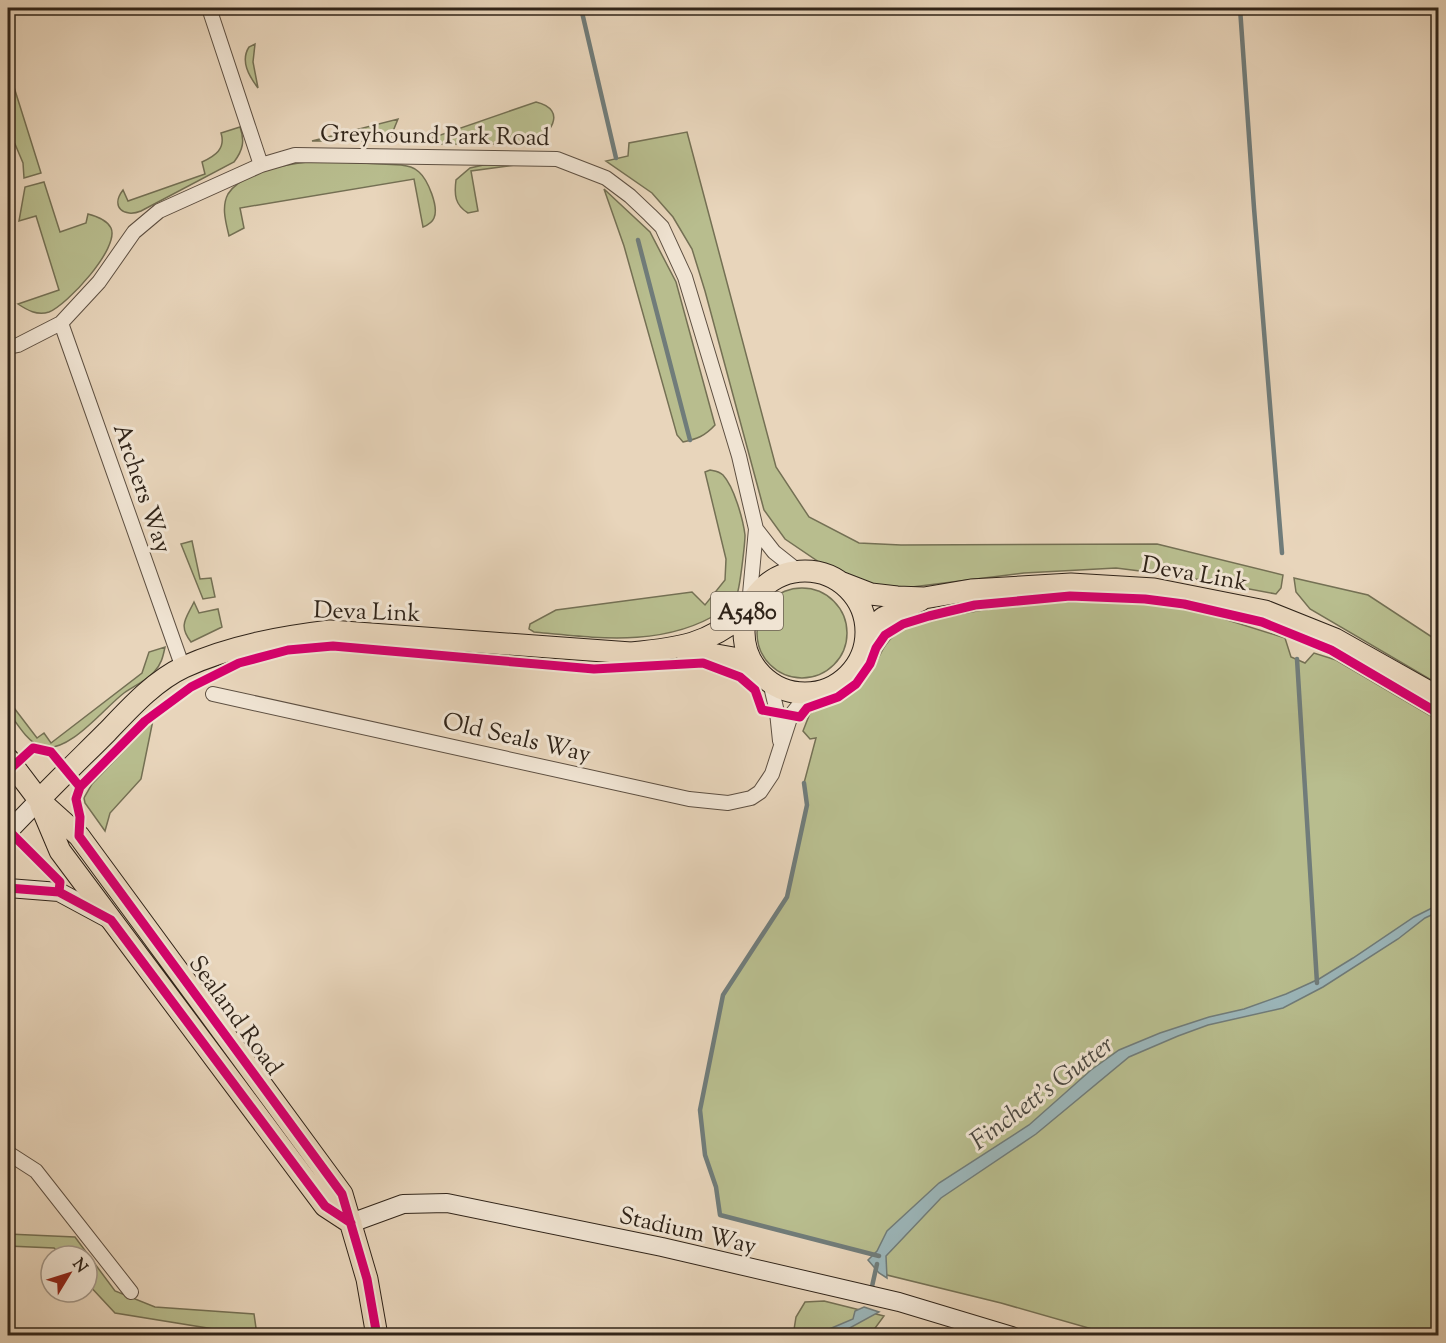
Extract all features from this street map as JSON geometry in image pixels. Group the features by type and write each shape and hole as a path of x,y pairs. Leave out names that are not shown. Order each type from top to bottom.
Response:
{"main road":[{"name":"A5480","path":"798,571 812,571 827,575 851,591 859,604 866,632 859,662 850,674 838,684 809,693 788,691 765,678 751,661 745,646 743,629 748,609 761,588 778,576 798,571"},
{"name":"Deva Link","path":"840,582 871,594 924,598 971,590 1071,584 1165,591 1265,611 1335,639 1438,697"},
{"name":"Deva Link","path":"866,632 883,618 924,598"},
{"name":"Deva Link","path":"39,800 134,704 158,684 183,668 247,646 286,636 330,631 631,653 679,648 726,629 748,609"},
{"name":"Deva Link","path":"679,648 739,659 765,678"},
{"name":"Sealand Road","path":"8,759 39,800 79,836 342,1194 367,1279 377,1335"},
{"name":"Sealand Road","path":"39,800 60,851 111,920 325,1206 351,1222"}],"street":[{"path":"209,8 261,165"},
{"name":"Greyhound Park Road","path":"8,347 18,345 61,322 99,282 134,232 159,211 261,165 295,155 557,159 606,178 630,196 662,227 685,277 739,456 756,529 748,609"},
{"name":"Archers Way","path":"61,322 183,668"},
{"name":"Greyhound Park Road","path":"756,529 774,552 798,571"},
{"name":"Old Seals Way","path":"765,678 777,712 780,746"},
{"name":"Old Seals Way","path":"213,694 716,802 740,801 760,792 772,774 791,715 809,693"},
{"path":"8,832 39,800"},
{"path":"10,886 58,892 111,920"},
{"path":"8,1153 36,1171 131,1292"},
{"name":"Stadium Way","path":"351,1222 402,1204 447,1203 662,1247 898,1302 1012,1335"}],"green space":[{"path":"255,44 253,62 258,88 249,73 245,58 249,47"},
{"path":"8,68 41,173 24,178 23,163 8,133"},
{"path":"536,102 552,111 553,123 543,136 528,144 426,144 423,141"},
{"path":"398,119 389,141 312,141"},
{"path":"240,127 242,145 234,162 141,211 124,212 118,206 119,196 123,190 128,201 205,174 202,162 221,148 221,133"},
{"path":"687,132 776,467 809,517 859,543 901,545 1157,544 1283,575 1281,588 1276,594 1180,576 1116,568 1024,573 912,587 874,586 822,564 785,539 764,510 692,249 673,217 652,193 606,161 628,156 629,143"},
{"path":"322,161 401,165 415,169 426,181 432,194 435,207 433,220 423,227 414,179 240,208 244,228 229,236 225,204 228,194 235,186 257,173 298,163"},
{"path":"488,164 515,165 471,171 478,211 468,213 460,207 456,199 456,180 470,168"},
{"path":"44,182 60,232 86,223 88,214 107,223 111,228 112,237 100,262 68,299 49,312 36,313 18,304 59,290 36,216 19,221 25,187"},
{"path":"604,189 650,232 676,282 715,425 697,438 683,442 677,435 624,246"},
{"path":"710,470 721,474 731,487 745,535 737,594 726,608 700,623 677,631 630,638 534,632 529,629 530,624 556,610 692,592 705,605 725,580 726,559 705,472"},
{"path":"192,541 200,579 211,578 215,597 203,599 181,544"},
{"path":"1294,578 1368,595 1438,641 1438,684 1310,609 1296,592"},
{"path":"802,588 819,592 834,601 843,616 847,633 843,650 834,665 819,674 802,678 785,674 770,665 761,650 757,633 761,616 770,601 785,592"},
{"path":"1128,601 1186,607 1285,638 1291,657 1305,663 1314,653 1336,660 1438,720 1438,1335 1113,1335 1001,1303 887,1275 879,1256 720,1215 716,1187 705,1155 700,1110 723,995 787,897 807,805 804,783 816,738 810,739 803,731 810,713 837,701 852,691 872,669 891,639 901,631 913,626 969,612 1014,606 1060,602"},
{"path":"194,602 199,613 218,609 222,627 191,642 184,626"},
{"path":"165,647 160,664 151,675 124,693 86,728 63,744 42,747 31,741 8,711 8,700 37,738 44,733 51,743 142,673 149,652"},
{"path":"153,720 141,779 110,813 105,831 85,803 84,798 92,784"},
{"path":"8,1234 75,1237 80,1244 39,1244 39,1247 8,1246"},
{"path":"99,1269 115,1291 155,1307 254,1314 257,1335 234,1335 232,1332 115,1313 99,1296"},
{"path":"824,1301 884,1316 870,1335 793,1336 796,1317 805,1302"}],"water":[{"path":"1438,905 1438,912 1425,918 1398,939 1323,987 1283,1008 1208,1025 1129,1057 1036,1134 941,1198 886,1256 887,1278 879,1273 868,1260 877,1251 887,1231 939,1183 1029,1125 1091,1070 1119,1050 1160,1033 1209,1017 1244,1009 1319,979 1414,917"},
{"path":"864,1307 879,1312 837,1335 822,1335 827,1330 853,1319 855,1311"}],"waterway":[{"path":"581,8 616,158"},
{"path":"1240,8 1282,553"},
{"path":"638,240 690,440"},
{"path":"1297,659 1317,983"},
{"path":"804,783 807,805 787,897 723,995 700,1110 705,1155 716,1187 720,1215 879,1256"},
{"name":"Finchett's Gutter","path":"871,1291 877,1264"}],"cycle path":[{"path":"80,787 145,721 191,687 239,663 288,650 333,646 594,669 703,663 740,677 755,690 762,710 800,717 807,708 838,697 856,684 870,664 876,648 885,635 903,624 975,605 1070,596 1145,599 1184,604 1262,622 1331,650 1438,713"},
{"path":"8,771 33,748 51,752 80,787 76,799 80,817 79,836 342,1194 367,1279 377,1336"},
{"path":"8,830 60,882 59,892"},
{"path":"8,888 59,892 111,920 325,1206 351,1223"}]}
